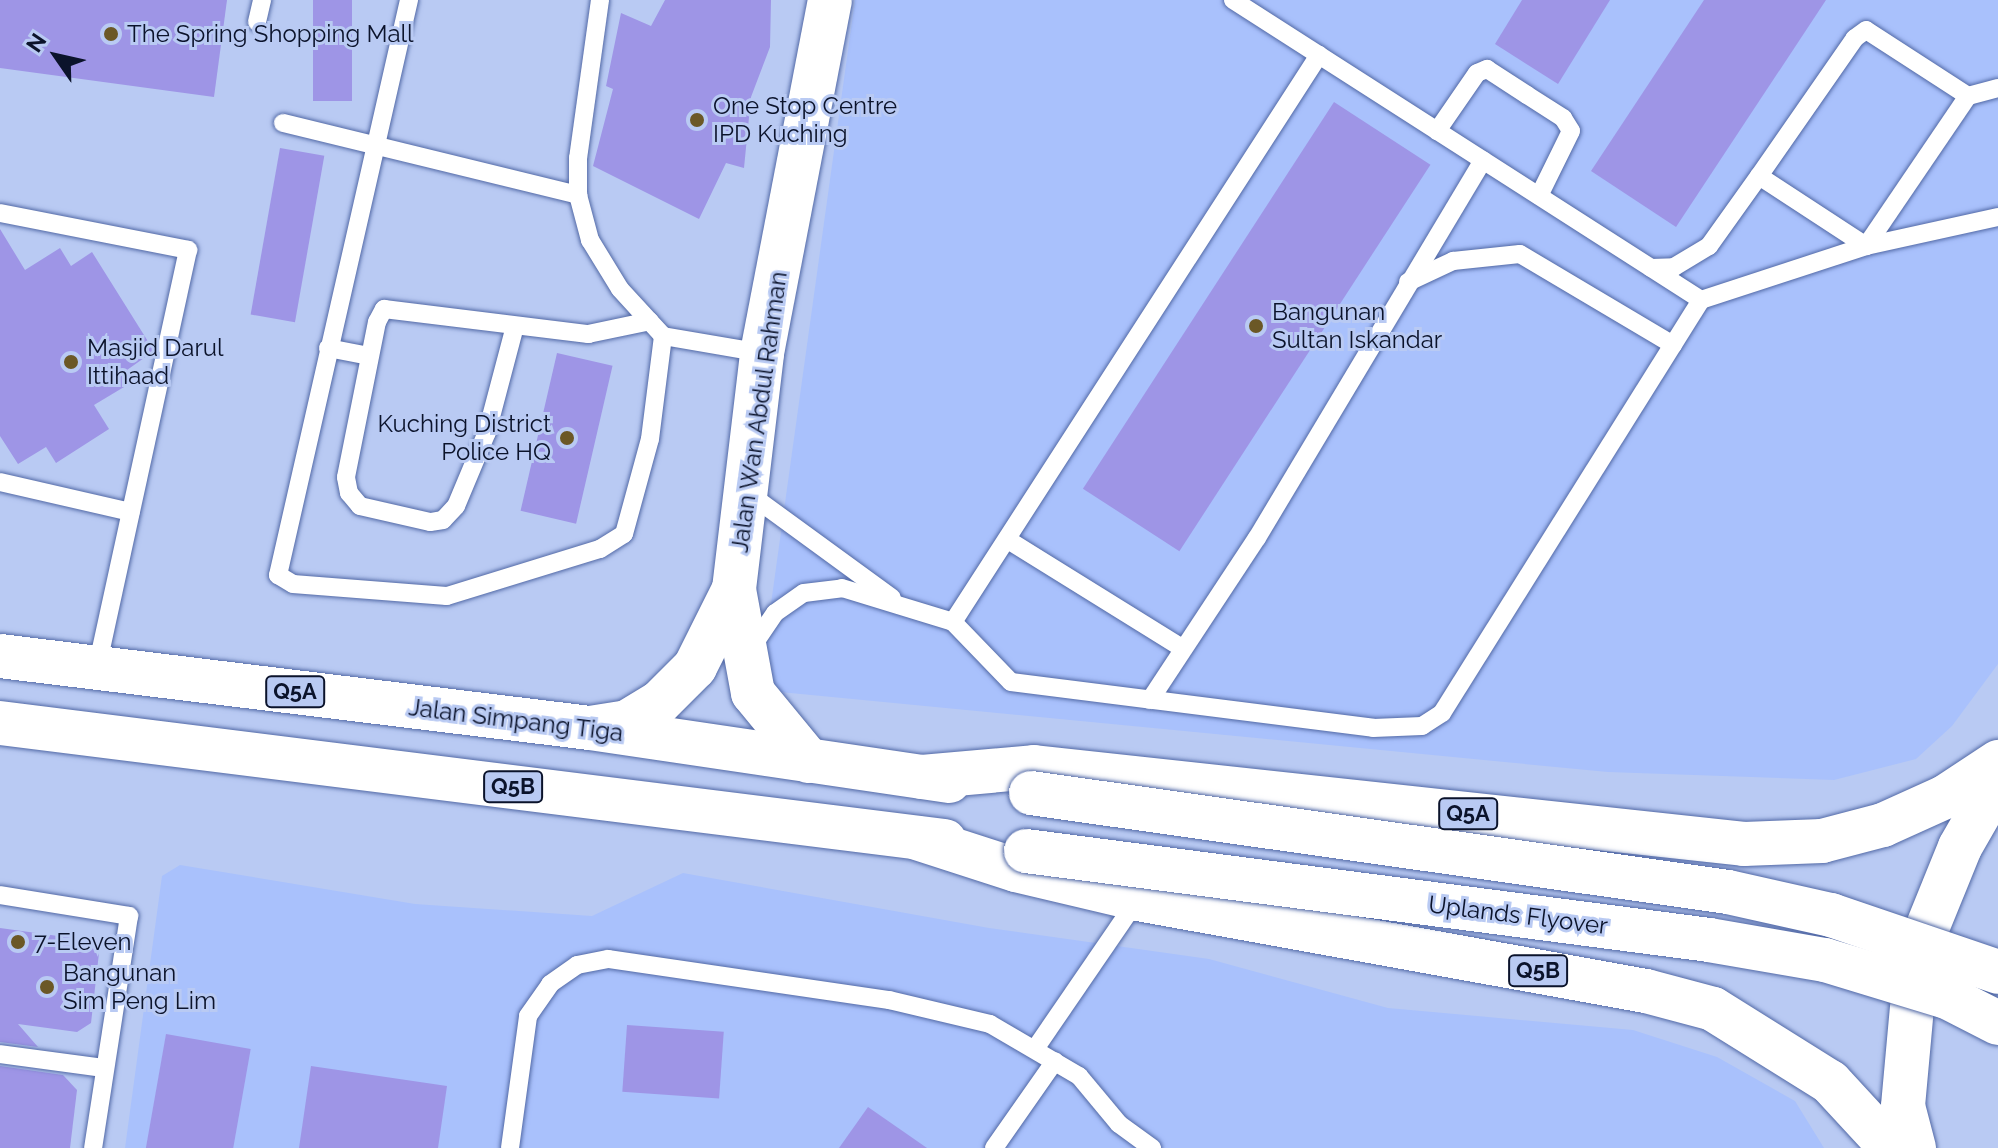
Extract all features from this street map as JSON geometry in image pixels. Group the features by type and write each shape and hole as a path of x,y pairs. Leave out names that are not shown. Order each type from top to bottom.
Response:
{"main road":[{"name":"Jalan Wan Abdul Rahman","path":"734,589 762,353 830,0"},
{"path":"734,589 745,665 753,693 809,761"},
{"path":"590,728 627,722 659,703 695,667 734,589"},
{"name":"Jalan Simpang Tiga","path":"0,656 590,728 1031,793"},
{"name":"Q5B","path":"0,723 917,838 1016,870 1138,899 1646,991 1713,1009 1830,1082 1891,1148"},
{"name":"Q5A","path":"922,777 1034,767 1744,844 1822,841 1883,825 1945,797 1998,762"},
{"path":"1914,1148 1903,1106 1917,953 1960,847 1998,781"},
{"name":"Uplands Flyover","path":"1031,793 1728,892 1831,915 1998,972"},
{"name":"Uplands Flyover","path":"917,838 1709,940 1825,960 1947,997 1998,1023"}],"lane":[{"path":"257,22 262,0"},
{"path":"409,0 278,575 293,584 423,597 447,596 600,549 624,534 650,439 663,336"},
{"path":"600,0 578,158 578,195 590,240 620,289 663,336 762,353"},
{"path":"1233,0 1701,300"},
{"path":"1651,268 1674,267 1709,246 1855,38 1866,30 1968,96"},
{"path":"953,622 1319,55"},
{"path":"1437,131 1477,73 1487,69 1514,86 1563,118 1571,131 1539,196"},
{"path":"1866,246 1968,96 1998,88"},
{"path":"283,123 377,143 578,195"},
{"path":"1150,700 1257,538 1483,161"},
{"path":"1759,176 1866,246"},
{"path":"0,213 188,250 97,668"},
{"path":"745,665 775,613 804,593 842,588 953,622 1011,682 1400,729 1422,726 1442,713 1701,300 1866,246 1998,217"},
{"path":"1408,282 1453,261 1520,254 1673,345"},
{"path":"515,326 470,480 450,513 430,522 360,506 349,493 346,477 369,356 384,309 588,334 650,321"},
{"path":"328,348 369,356"},
{"path":"0,482 131,512"},
{"path":"746,492 901,604"},
{"path":"1008,540 1182,648"},
{"path":"0,895 129,916 93,1148"},
{"path":"1035,1049 1138,899"},
{"path":"510,1148 528,1016 550,984 577,965 608,959 947,1011 990,1024 1079,1076 1119,1124 1152,1148"},
{"path":"0,1054 104,1068"},
{"path":"994,1148 1055,1061"}],"shaded area":[{"path":"855,0 1998,0 1998,664 1952,726 1916,759 1834,780 1608,772 759,690"},
{"path":"180,865 415,904 592,916 683,873 989,928 1209,959 1388,1008 1633,1030 1717,1057 1795,1101 1824,1148 125,1148 162,876"}],"building":[{"name":"The Spring Shopping Mall","path":"0,0 227,0 214,97 0,68"},
{"path":"313,0 352,0 352,101 313,101"},
{"name":"One Stop Centre IPD Kuching","path":"665,0 771,0 770,47 751,97 744,168 726,163 699,219 593,166 613,89 606,86 621,13 651,26"},
{"path":"1522,0 1610,0 1558,84 1495,44"},
{"path":"1704,0 1826,0 1676,227 1591,171"},
{"name":"Bangunan Sultan Iskandar","path":"1334,102 1430,165 1179,551 1083,489"},
{"path":"280,148 324,156 295,322 251,314"},
{"name":"Masjid Darul Ittihaad","path":"0,229 25,270 60,248 71,266 92,252 154,351 127,370 134,381 94,405 109,429 56,463 46,447 18,464 0,436"},
{"name":"Kuching District Police HQ","path":"557,353 613,366 576,524 521,511"},
{"name":"Bangunan Sim Peng Lim","path":"0,928 87,940 99,953 91,1023 77,1032 18,1024 38,1047 0,1042"},
{"path":"627,1025 724,1032 719,1099 622,1092"},
{"path":"166,1034 251,1049 233,1148 146,1148"},
{"path":"0,1066 63,1075 77,1090 70,1148 0,1148"},
{"path":"311,1066 447,1086 438,1148 299,1148"},
{"path":"868,1107 927,1148 839,1148"}],"place":[{"name":"The Spring Shopping Mall","path":"111,34"},
{"name":"One Stop Centre IPD Kuching","path":"697,120"},
{"name":"Bangunan Sultan Iskandar","path":"1256,326"},
{"name":"Masjid Darul Ittihaad","path":"71,362"},
{"name":"Kuching District Police HQ","path":"567,438"},
{"name":"7-Eleven","path":"18,942"},
{"name":"Bangunan Sim Peng Lim","path":"47,987"}]}
